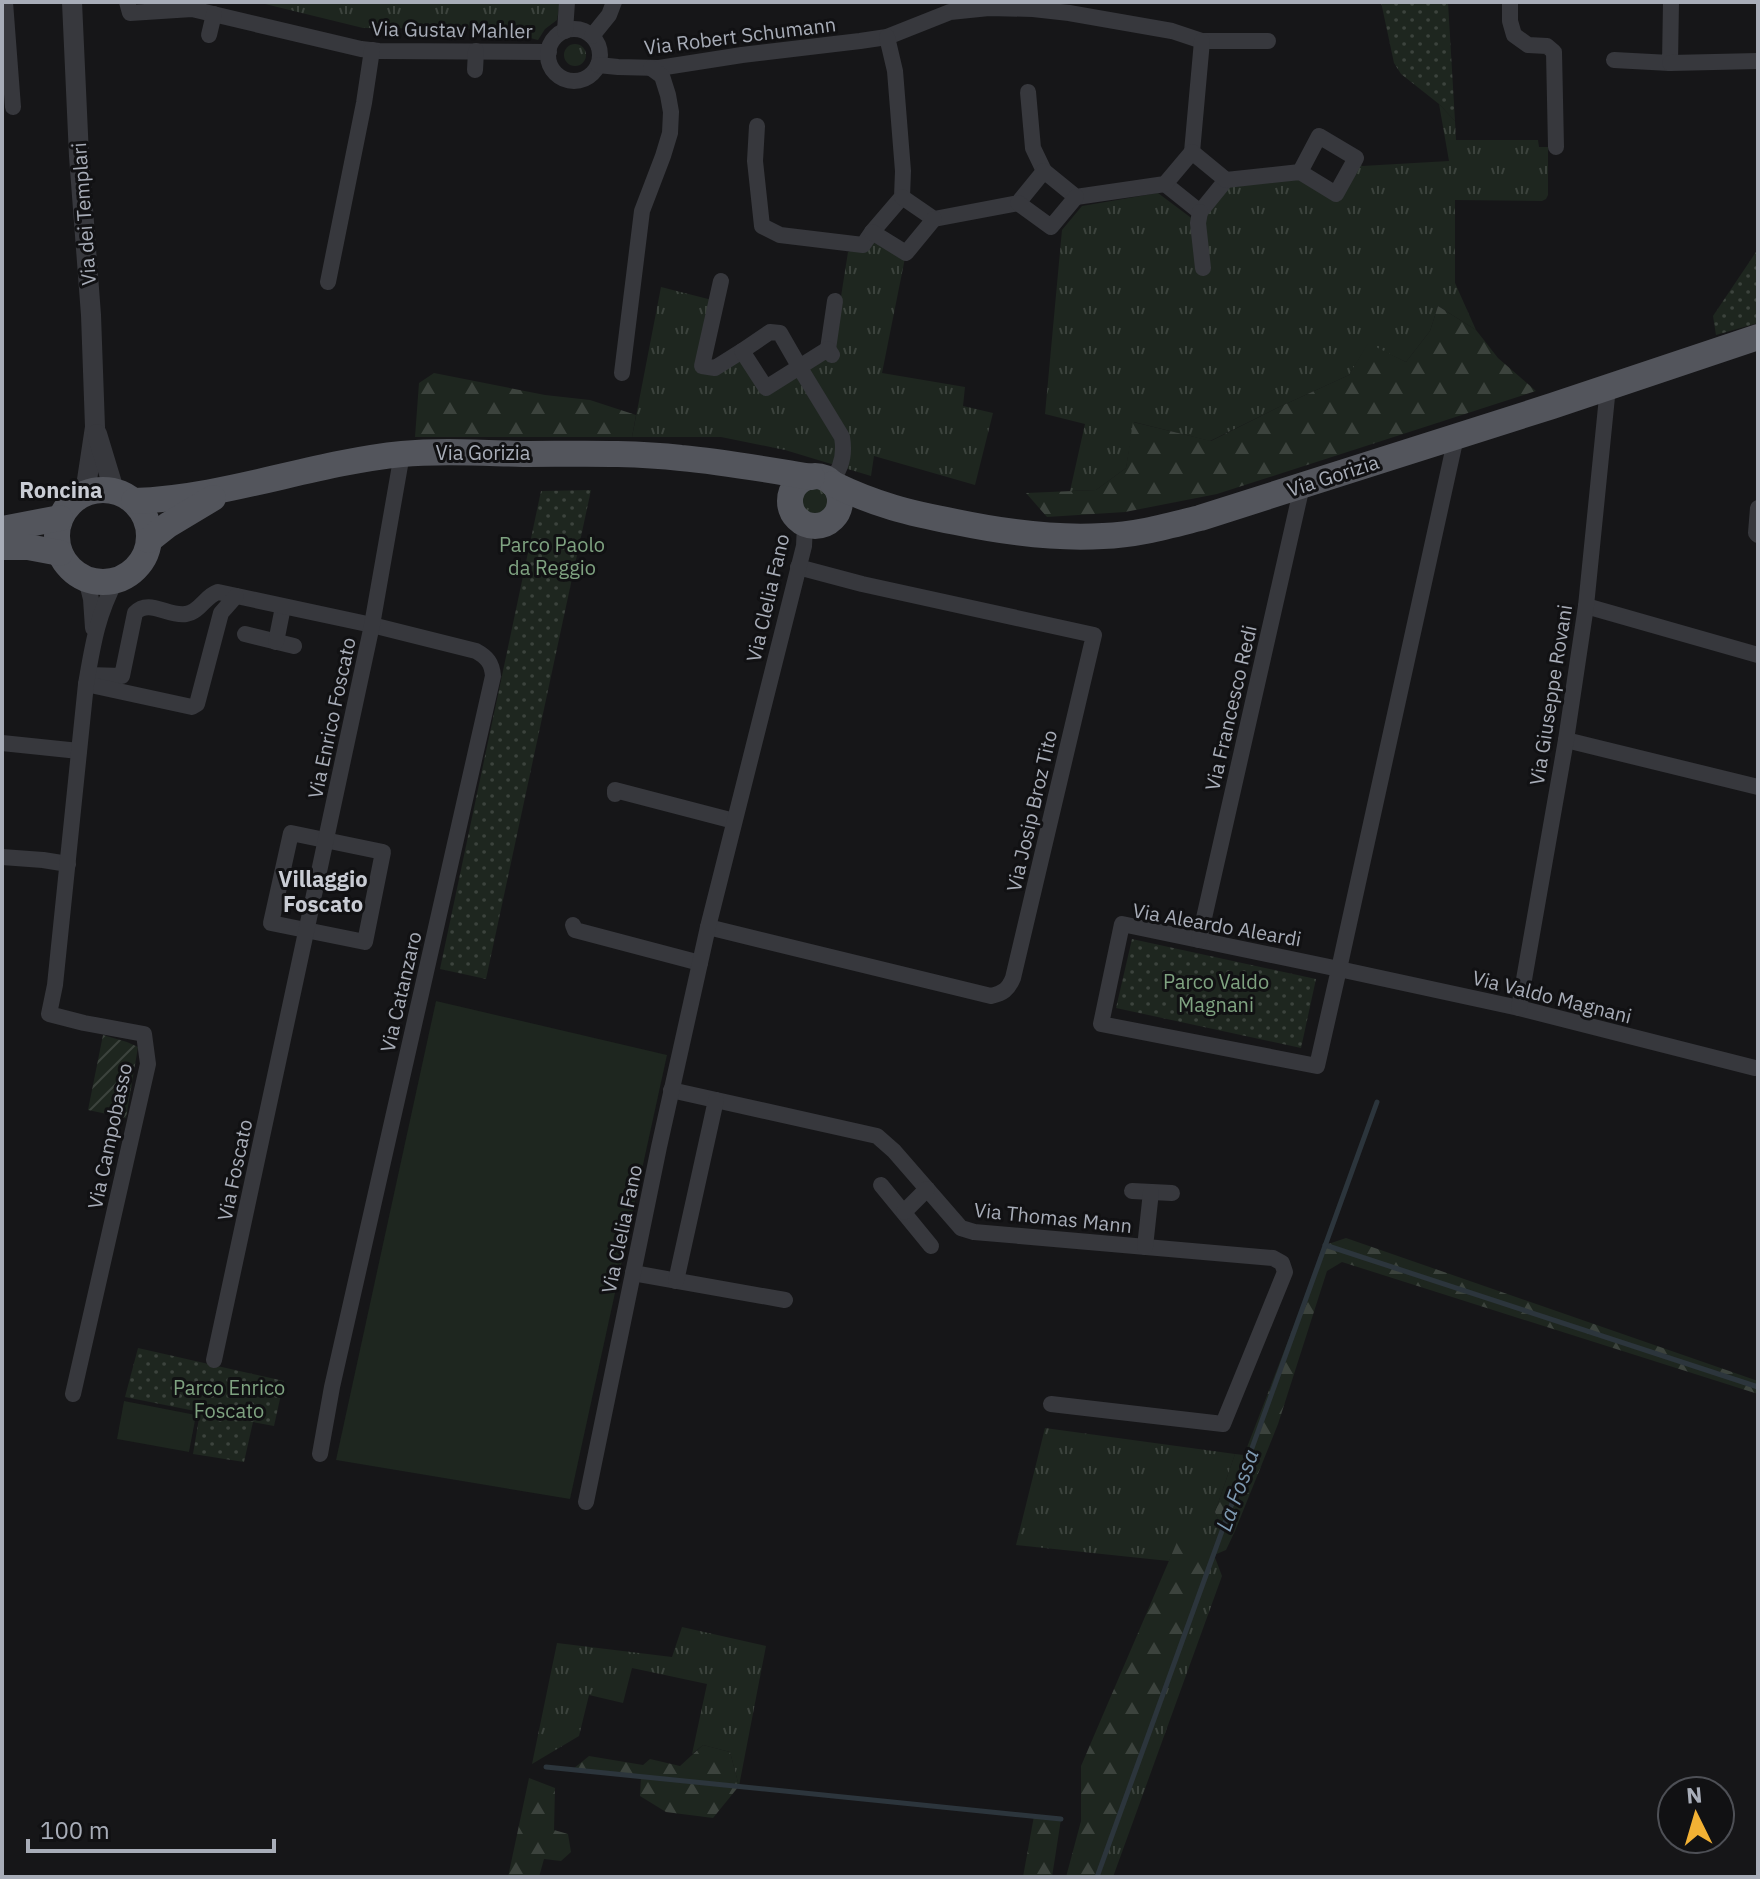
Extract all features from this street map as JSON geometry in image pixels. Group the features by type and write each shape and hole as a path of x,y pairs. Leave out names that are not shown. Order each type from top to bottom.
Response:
{"main road":[{"name":"Via Gorizia","path":"230,489 402,454 642,455 740,466 825,481 897,510 991,529 1050,536 1103,536 1185,522 1758,337"},
{"name":"Via Gorizia","path":"740,466 760,473 772,482 808,519 897,510"},
{"path":"825,481 839,497 837,512 808,519 790,501 794,487 799,482 825,481"},
{"path":"124,496 146,519 149,540 143,560 133,571 116,580 101,582 86,579 74,572 60,553 56,536 60,518 69,503 99,489 124,496 162,500 230,489"},
{"path":"149,540 168,525 230,489"},
{"path":"2,529 60,518"},
{"path":"2,547 28,547 60,553"}],"street":[{"path":"4,2 13,107"},
{"name":"Via dei Templari","path":"72,2 95,427"},
{"name":"Via Gustav Mahler","path":"127,2 130,13 192,9 372,50 549,52"},
{"path":"565,31 567,2"},
{"path":"592,36 609,15 614,2"},
{"path":"1510,2 1514,35 1528,45 1547,46 1554,52 1556,147"},
{"path":"1670,63 1671,2"},
{"name":"Via Robert Schumann","path":"598,65 651,68 887,37 950,12 989,8 1069,13 1172,31 1202,41 1268,41"},
{"path":"209,35 214,14"},
{"path":"579,29 592,36 599,46 600,59 593,72 577,80 559,76 549,61 554,39 565,31 579,29"},
{"path":"757,126 755,161 762,226 780,235 863,245 902,197 903,171 895,71 887,37"},
{"path":"1018,203 1051,227 1076,197 1165,184 1192,152 1202,41"},
{"path":"328,282 372,50"},
{"path":"475,70 476,51"},
{"path":"1614,60 1670,63 1758,61"},
{"path":"622,373 642,211 670,133 668,95 662,76 651,68"},
{"path":"1028,92 1033,148 1044,171 1076,197"},
{"path":"1192,152 1226,180"},
{"path":"872,232 906,253 934,219 1018,203 1044,171"},
{"path":"1203,268 1198,223 1200,212 1226,180 1300,172"},
{"path":"1165,184 1200,212"},
{"path":"902,197 934,219"},
{"path":"721,281 702,366 715,368 770,332 780,333 842,437 842,462 837,474 825,481"},
{"path":"742,351 766,388 830,352 835,301"},
{"name":"Via Giuseppe Rovani","path":"1519,1008 1586,606 1608,387"},
{"path":"85,493 95,427"},
{"path":"95,427 124,496"},
{"name":"Via Aleardo Aleardi","path":"1339,969 1122,924 1101,1024 1317,1066 1339,969 1456,437"},
{"name":"Via Enrico Foscato","path":"295,990 372,625 402,454"},
{"name":"Via Francesco Redi","path":"1199,940 1302,486"},
{"path":"1758,508 1758,535"},
{"name":"Via Clelia Fano","path":"586,1502 671,1090 708,927 804,546 808,519"},
{"name":"Via Josip Broz Tito","path":"708,927 991,996 1002,994 1013,978 1094,635 798,567"},
{"name":"Via Campobasso","path":"86,579 94,635"},
{"name":"Via Campobasso","path":"73,1394 148,1064 144,1034 49,1014 55,985 87,680 94,635 116,580"},
{"path":"121,683 135,613 147,606 185,614 196,611 213,593 218,592 372,625"},
{"path":"87,680 121,683 192,707 197,704 221,613 236,596"},
{"path":"1586,606 1758,655"},
{"path":"276,642 283,607"},
{"name":"Via Catanzaro","path":"320,1454 335,1371 493,676 486,656 476,651 372,625"},
{"path":"245,634 294,646"},
{"path":"1566,740 1758,787"},
{"path":"2,743 79,751"},
{"path":"615,794 615,790 734,821"},
{"path":"291,833 326,840 383,852 365,942 271,923 291,833"},
{"path":"2,857 68,864"},
{"path":"573,925 575,930 700,963"},
{"name":"Via Valdo Magnani","path":"1339,969 1757,1065"},
{"name":"Via Foscato","path":"214,1360 295,990"},
{"name":"Via Thomas Mann","path":"671,1090 877,1136 894,1151 961,1228 974,1232 1273,1258 1282,1263 1285,1272 1223,1424 1051,1404"},
{"path":"676,1281 716,1100"},
{"path":"881,1185 931,1246"},
{"path":"904,1212 927,1189"},
{"name":"Via Thomas Mann","path":"1132,1191 1172,1193"},
{"name":"Via Thomas Mann","path":"1145,1247 1151,1192"},
{"path":"633,1273 785,1300"}],"green space":[{"path":"257,2 560,2 557,20 545,29 538,40 496,29 363,28"},
{"path":"1381,2 1448,2 1455,121 1401,74 1394,63"},
{"path":"575,44 586,55 575,66 564,55"},
{"path":"1439,104 1455,121 1456,140 1538,140 1539,147 1548,147 1546,199 1455,200 1455,283 1476,330 1438,306 1430,331 1406,362 1368,344 1349,375 1210,441 1134,422 1126,468 1096,490 1070,491 1085,424 1045,414 1062,230 1082,206 1158,193 1198,223 1226,180 1300,172 1336,193 1356,158 1362,166 1449,161"},
{"path":"872,232 906,253 882,373 965,387 963,406 993,413 975,485 874,456 871,476 785,450 721,437 632,437 661,287 716,301 702,366 742,351 766,387 832,354 848,252 863,245"},
{"path":"1758,249 1758,323 1716,335 1713,316"},
{"path":"1438,306 1476,330 1498,358 1536,391 1217,494 1125,512 1047,517 1026,493 1096,490 1126,468 1133,422 1211,441 1349,375 1368,343 1406,362 1430,331"},
{"path":"434,373 545,395 590,400 636,415 632,437 415,437 419,383"},
{"path":"807,486 821,488 830,497 831,503 825,511 813,513 800,507 797,499"},
{"name":"Parco Paolo da Reggio","path":"591,490 486,979 440,969 541,491"},
{"name":"Parco Valdo Magnani","path":"1132,939 1316,979 1301,1048 1116,1008"},
{"path":"436,1001 667,1055 570,1499 336,1460"},
{"path":"103,1035 138,1047 126,1118 88,1110"},
{"path":"1346,1238 1758,1381 1758,1394 1342,1262 1327,1271 1278,1424 1235,1531 1222,1529 1215,1512 1235,1454 1244,1455 1325,1245"},
{"name":"Parco Enrico Foscato","path":"138,1348 284,1381 274,1426 253,1422 244,1462 193,1454 200,1412 125,1397"},
{"path":"124,1401 196,1415 189,1452 117,1439"},
{"path":"1045,1428 1235,1454 1215,1512 1222,1529 1235,1531 1226,1550 1214,1555 1222,1576 1113,1877 1097,1877 1177,1543 1169,1561 1016,1545"},
{"path":"1190,1541 1204,1545 1213,1554 1098,1877 1066,1877 1081,1821 1081,1766 1177,1542"},
{"path":"682,1627 766,1646 739,1786 730,1752 703,1745 692,1754 707,1684 632,1668 623,1703 589,1695 579,1736 532,1764 557,1643 672,1657"},
{"path":"703,1745 730,1752 739,1786 713,1818 666,1812 640,1796 641,1776 573,1769 589,1756 643,1765 650,1759 680,1766"},
{"path":"529,1778 555,1788 554,1830 568,1834 571,1852 561,1861 544,1859 539,1877 508,1877"},
{"path":"1034,1816 1061,1819 1052,1877 1023,1877"}],"waterway":[{"name":"La Fossa","path":"1097,1877 1377,1102"},
{"path":"1325,1245 1758,1387"},
{"path":"546,1767 1061,1819"}],"district":[{"name":"Roncina","path":"61,490"},
{"name":"Villaggio Foscato","path":"323,892"}]}
